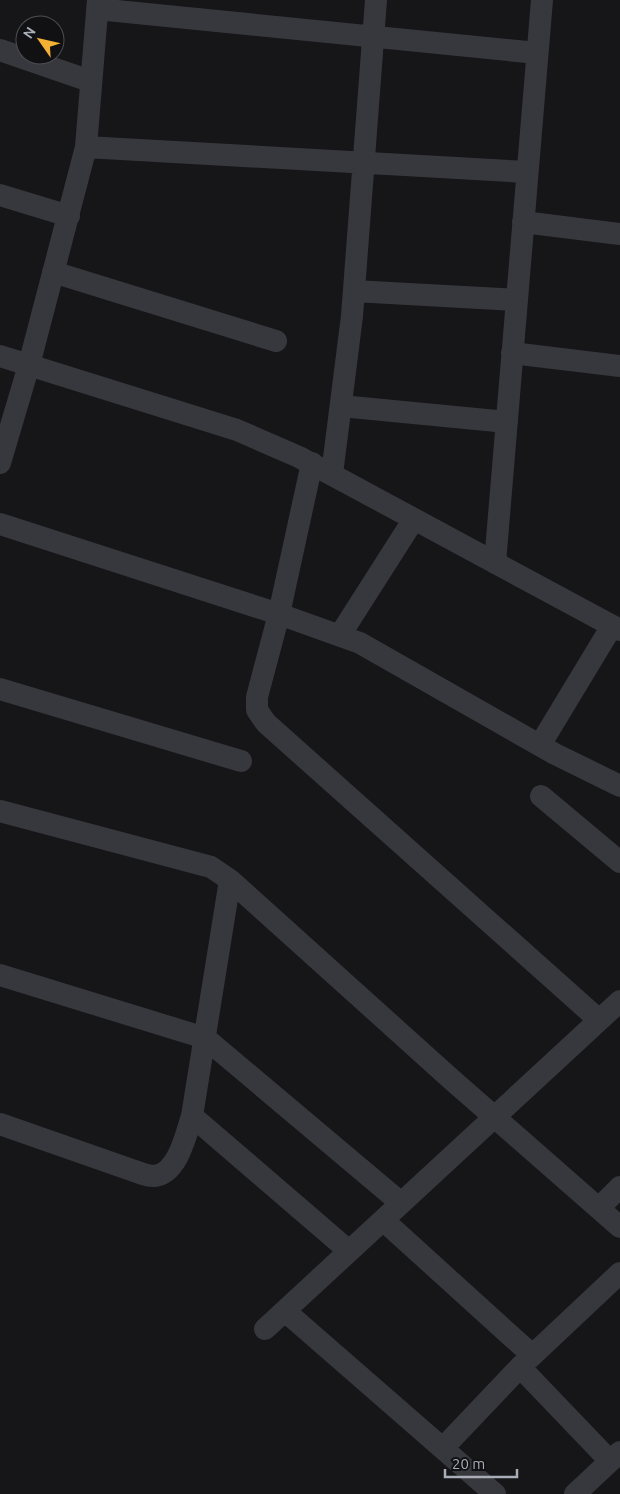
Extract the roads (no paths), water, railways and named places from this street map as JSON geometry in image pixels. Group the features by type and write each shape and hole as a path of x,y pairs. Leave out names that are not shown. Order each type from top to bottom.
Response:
{"street":[{"path":"332,474 354,290 376,0"},
{"path":"495,563 542,0"},
{"path":"0,463 29,365 86,147 97,5 537,52"},
{"path":"0,50 90,80"},
{"path":"86,147 527,172"},
{"path":"0,195 68,216"},
{"path":"523,222 620,234"},
{"path":"54,272 276,341"},
{"path":"354,290 517,300"},
{"path":"512,354 620,366"},
{"path":"0,356 237,430 332,474 616,628 540,746"},
{"path":"341,406 507,422"},
{"path":"312,464 279,614 257,697 257,710 266,723 599,1020"},
{"path":"340,635 414,519"},
{"path":"0,524 279,614 360,643 540,746 620,786"},
{"path":"0,689 241,761"},
{"path":"541,796 620,862"},
{"path":"0,811 211,867 230,880 620,1227"},
{"path":"0,1124 143,1174 156,1176 168,1169 180,1153 192,1116 230,880"},
{"path":"0,975 205,1038 401,1203"},
{"path":"265,1329 620,1000"},
{"path":"192,1116 350,1251"},
{"path":"599,1208 620,1188"},
{"path":"383,1220 526,1361 615,1456 575,1494"},
{"path":"443,1448 526,1361 620,1273"},
{"path":"285,1311 496,1494"}]}
